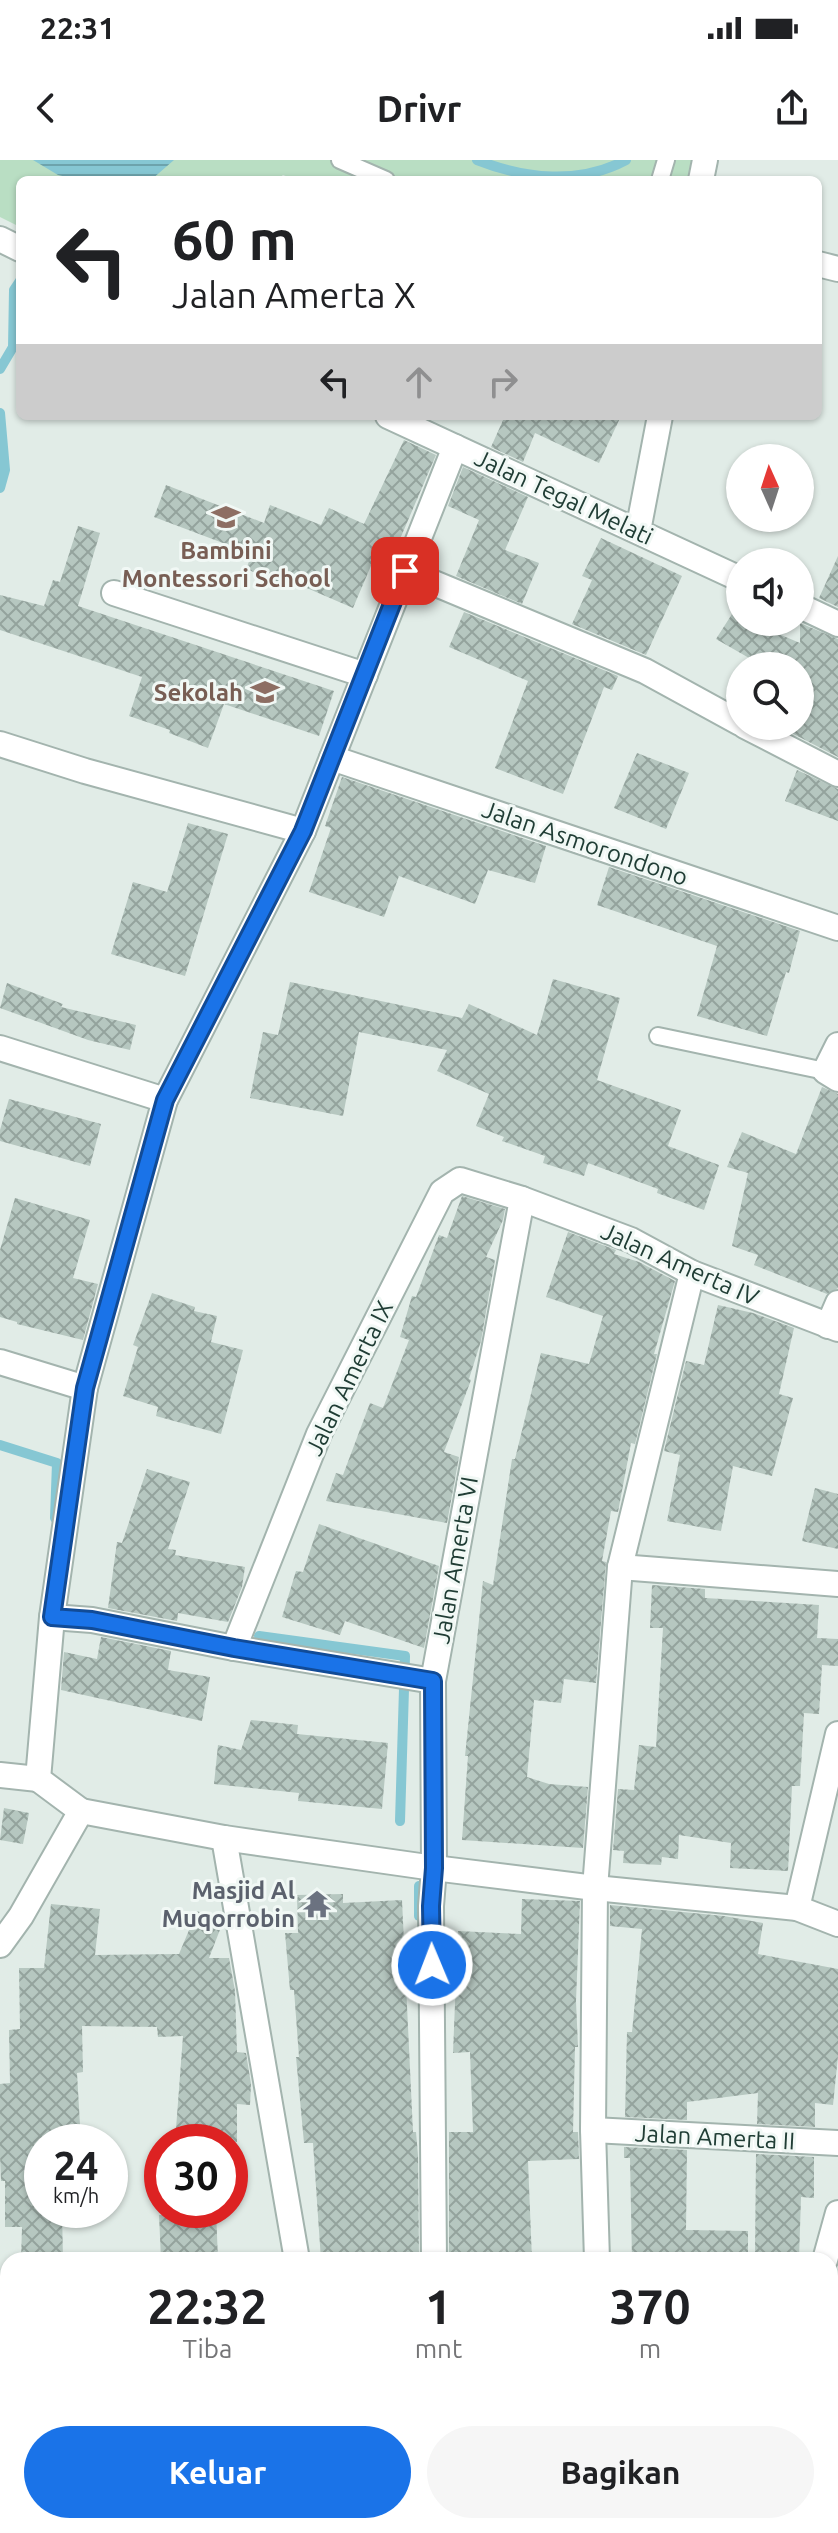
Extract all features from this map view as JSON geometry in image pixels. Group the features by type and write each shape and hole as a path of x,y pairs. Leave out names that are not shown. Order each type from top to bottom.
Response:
{"street":[{"name":"Jalan Tegal Melati","path":"397,420 726,572"},
{"path":"638,531 659,420"},
{"path":"38,1779 52,1617 85,1388 165,1100 303,831 455,447"},
{"path":"405,571 645,671 726,716"},
{"path":"114,593 365,675"},
{"path":"814,613 838,624"},
{"path":"772,740 838,774"},
{"path":"0,744 85,771 303,831"},
{"name":"Jalan Asmorondono","path":"332,758 838,928"},
{"path":"832,1075 838,1045"},
{"path":"0,1048 165,1100"},
{"name":"Jalan Amerta IX","path":"234,1648 319,1434 442,1192 460,1180 522,1199"},
{"name":"Jalan Amerta IV","path":"522,1199 631,1240 692,1273 833,1328"},
{"name":"Jalan Amerta VI","path":"434,2252 433,1681 522,1199"},
{"path":"597,2252 593,2130 595,1888 620,1567 692,1273"},
{"path":"833,1328 838,1303"},
{"path":"0,1362 85,1388"},
{"path":"620,1567 838,1584"},
{"path":"52,1617 92,1620 234,1648 433,1681"},
{"path":"797,1908 838,1734"},
{"path":"0,1775 38,1779 81,1811 224,1838 595,1888 797,1908 838,1924"},
{"path":"0,1945 21,1916 81,1811"},
{"path":"224,1838 296,2252"},
{"name":"Jalan Amerta II","path":"593,2130 838,2143"},
{"path":"827,2252 838,2213"}],"lane":[{"path":"340,160 377,176"},
{"path":"658,1036 832,1075"}],"green space":[{"path":"0,160 709,160 706,176 16,176 16,225 0,217"}],"water":[{"path":"33,160 174,160 156,176 58,175"}],"building":[{"path":"503,420 619,420 599,463 535,433 523,462 491,447"},
{"path":"404,440 436,455 391,560 376,554 353,608 286,579 284,584 246,569 252,554 154,517 166,485 264,523 270,505 321,525 329,508 364,524"},
{"path":"463,467 528,497 505,550 539,563 522,604 456,576 479,520 448,506"},
{"path":"78,526 100,533 78,606 334,691 319,736 224,704 208,748 169,733 170,730 129,716 142,677 0,630 0,595 44,606 53,580 60,582"},
{"path":"601,538 682,576 646,655 572,624 592,580 582,576"},
{"path":"838,556 838,607 819,598"},
{"path":"464,612 618,676 612,690 604,687 563,794 495,768 528,681 449,647"},
{"path":"726,623 726,636 783,636 800,643 800,636 814,636 814,629 838,639 838,757 805,740 814,740 814,652 739,652 716,639"},
{"path":"637,753 689,773 666,829 614,808"},
{"path":"797,770 838,789 838,821 785,801"},
{"path":"342,777 546,846 535,883 488,870 475,904 399,876 384,917 309,892 331,828 325,826"},
{"path":"188,823 228,834 185,976 111,954 133,882 167,892"},
{"path":"609,867 800,931 767,1036 697,1016 717,946 597,905"},
{"path":"553,979 620,998 597,1080 681,1110 668,1146 719,1165 704,1210 588,1163 584,1176 543,1163 545,1156 502,1141 504,1137 476,1126 489,1094 437,1071 447,1050 359,1032 343,1116 250,1098 263,1032 278,1035 290,982 462,1018 469,1004 537,1035"},
{"path":"7,983 63,1004 61,1007 136,1025 130,1050 88,1040 0,1008"},
{"path":"822,1087 838,1094 838,1288 827,1294 754,1265 758,1255 732,1246 748,1173 727,1167 742,1132 796,1154"},
{"path":"9,1099 101,1124 90,1166 0,1141"},
{"path":"462,1196 505,1209 486,1257 495,1260 481,1341 471,1380 444,1452 459,1457 447,1523 326,1501 336,1473 343,1475 370,1403 383,1408 409,1340 400,1337 412,1296 416,1297 439,1235 447,1238"},
{"path":"15,1198 90,1220 73,1278 98,1284 83,1340 0,1317 0,1250"},
{"path":"568,1232 616,1250 614,1254 639,1262 675,1281 654,1354 657,1354 635,1444 631,1443 618,1512 611,1511 602,1561 606,1562 596,1683 564,1679 561,1703 534,1700 527,1777 549,1784 588,1787 583,1848 462,1840 468,1756 465,1756 483,1581 493,1585 512,1459 515,1459 541,1353 589,1364 603,1316 546,1297"},
{"path":"152,1293 195,1307 194,1311 217,1316 211,1342 243,1350 221,1434 156,1416 158,1407 123,1396 138,1347 133,1345"},
{"path":"718,1305 753,1313 794,1328 779,1394 793,1398 772,1476 733,1466 721,1531 667,1521 680,1455 664,1451 686,1361 704,1365"},
{"path":"147,1469 190,1482 168,1549 176,1550 175,1555 245,1567 242,1587 228,1622 178,1613 177,1621 108,1608 117,1542 122,1543"},
{"path":"815,1488 838,1494 838,1549 802,1541"},
{"path":"319,1524 439,1566 424,1648 345,1621 340,1635 282,1617 296,1571 303,1572"},
{"path":"652,1585 705,1589 705,1598 819,1605 817,1638 838,1639 838,1666 822,1665 819,1714 804,1713 800,1786 792,1786 788,1871 730,1868 731,1843 679,1835 678,1859 662,1857 661,1865 623,1863 624,1851 613,1850 618,1789 634,1790 639,1745 656,1747 663,1628 650,1628"},
{"path":"101,1637 171,1651 168,1670 210,1677 202,1721 61,1690 64,1652 97,1659"},
{"path":"251,1720 298,1725 297,1734 388,1743 382,1809 298,1801 299,1793 214,1784 218,1745 241,1750"},
{"path":"4,1808 29,1813 23,1844 0,1840"},
{"path":"343,1894 343,1903 402,1900 413,2132 416,2132 418,2155 419,2252 320,2252 313,2143 304,2143 294,1990 290,1990 285,1933 298,1933 297,1895"},
{"path":"522,1899 580,1901 576,2001 578,2047 575,2047 573,2132 578,2132 579,2159 528,2161 532,2252 449,2252 449,2132 473,2132 470,2052 453,2053 458,1931 521,1934"},
{"path":"51,1904 100,1909 95,1955 179,1954 197,1911 223,1922 209,1958 229,1958 235,1991 237,2052 246,2053 251,2084 250,2105 237,2104 237,2124 176,2124 183,2036 158,2037 157,2027 82,2026 83,2072 77,2073 80,2124 24,2124 24,2228 62,2228 63,2252 21,2252 22,2227 5,2227 5,2181 1,2181 0,2156 0,2084 10,2083 9,2030 20,2029 19,1968 44,1968"},
{"path":"610,1905 763,1923 758,1954 838,1969 838,2056 833,2105 815,2103 815,2127 757,2124 758,2093 687,2102 687,2120 625,2117 627,2032 632,2032 642,1929 610,1926"},
{"path":"624,2147 687,2150 686,2230 748,2231 748,2252 632,2252 630,2158 624,2158"},
{"path":"756,2154 814,2157 814,2198 801,2197 799,2252 755,2252"},
{"path":"160,2228 217,2228 218,2252 161,2252"}],"waterway":[{"path":"477,160 514,172 552,176 590,173 626,160"},
{"path":"0,369 13,347 16,287"},
{"path":"0,413 5,470 0,488"},
{"path":"0,1445 57,1463 55,1518"},
{"path":"259,1636 405,1656 400,1821"},
{"path":"419,1886 419,1916"}],"place":[{"name":"Bambini Montessori School","path":"226,517"},
{"name":"Sekolah","path":"265,692"},
{"name":"Masjid Al Muqorrobin","path":"317,1904"}],"route":[{"path":"405,571 303,831 165,1100 85,1388 52,1617 92,1620 234,1648 433,1681 432,1965"}]}
